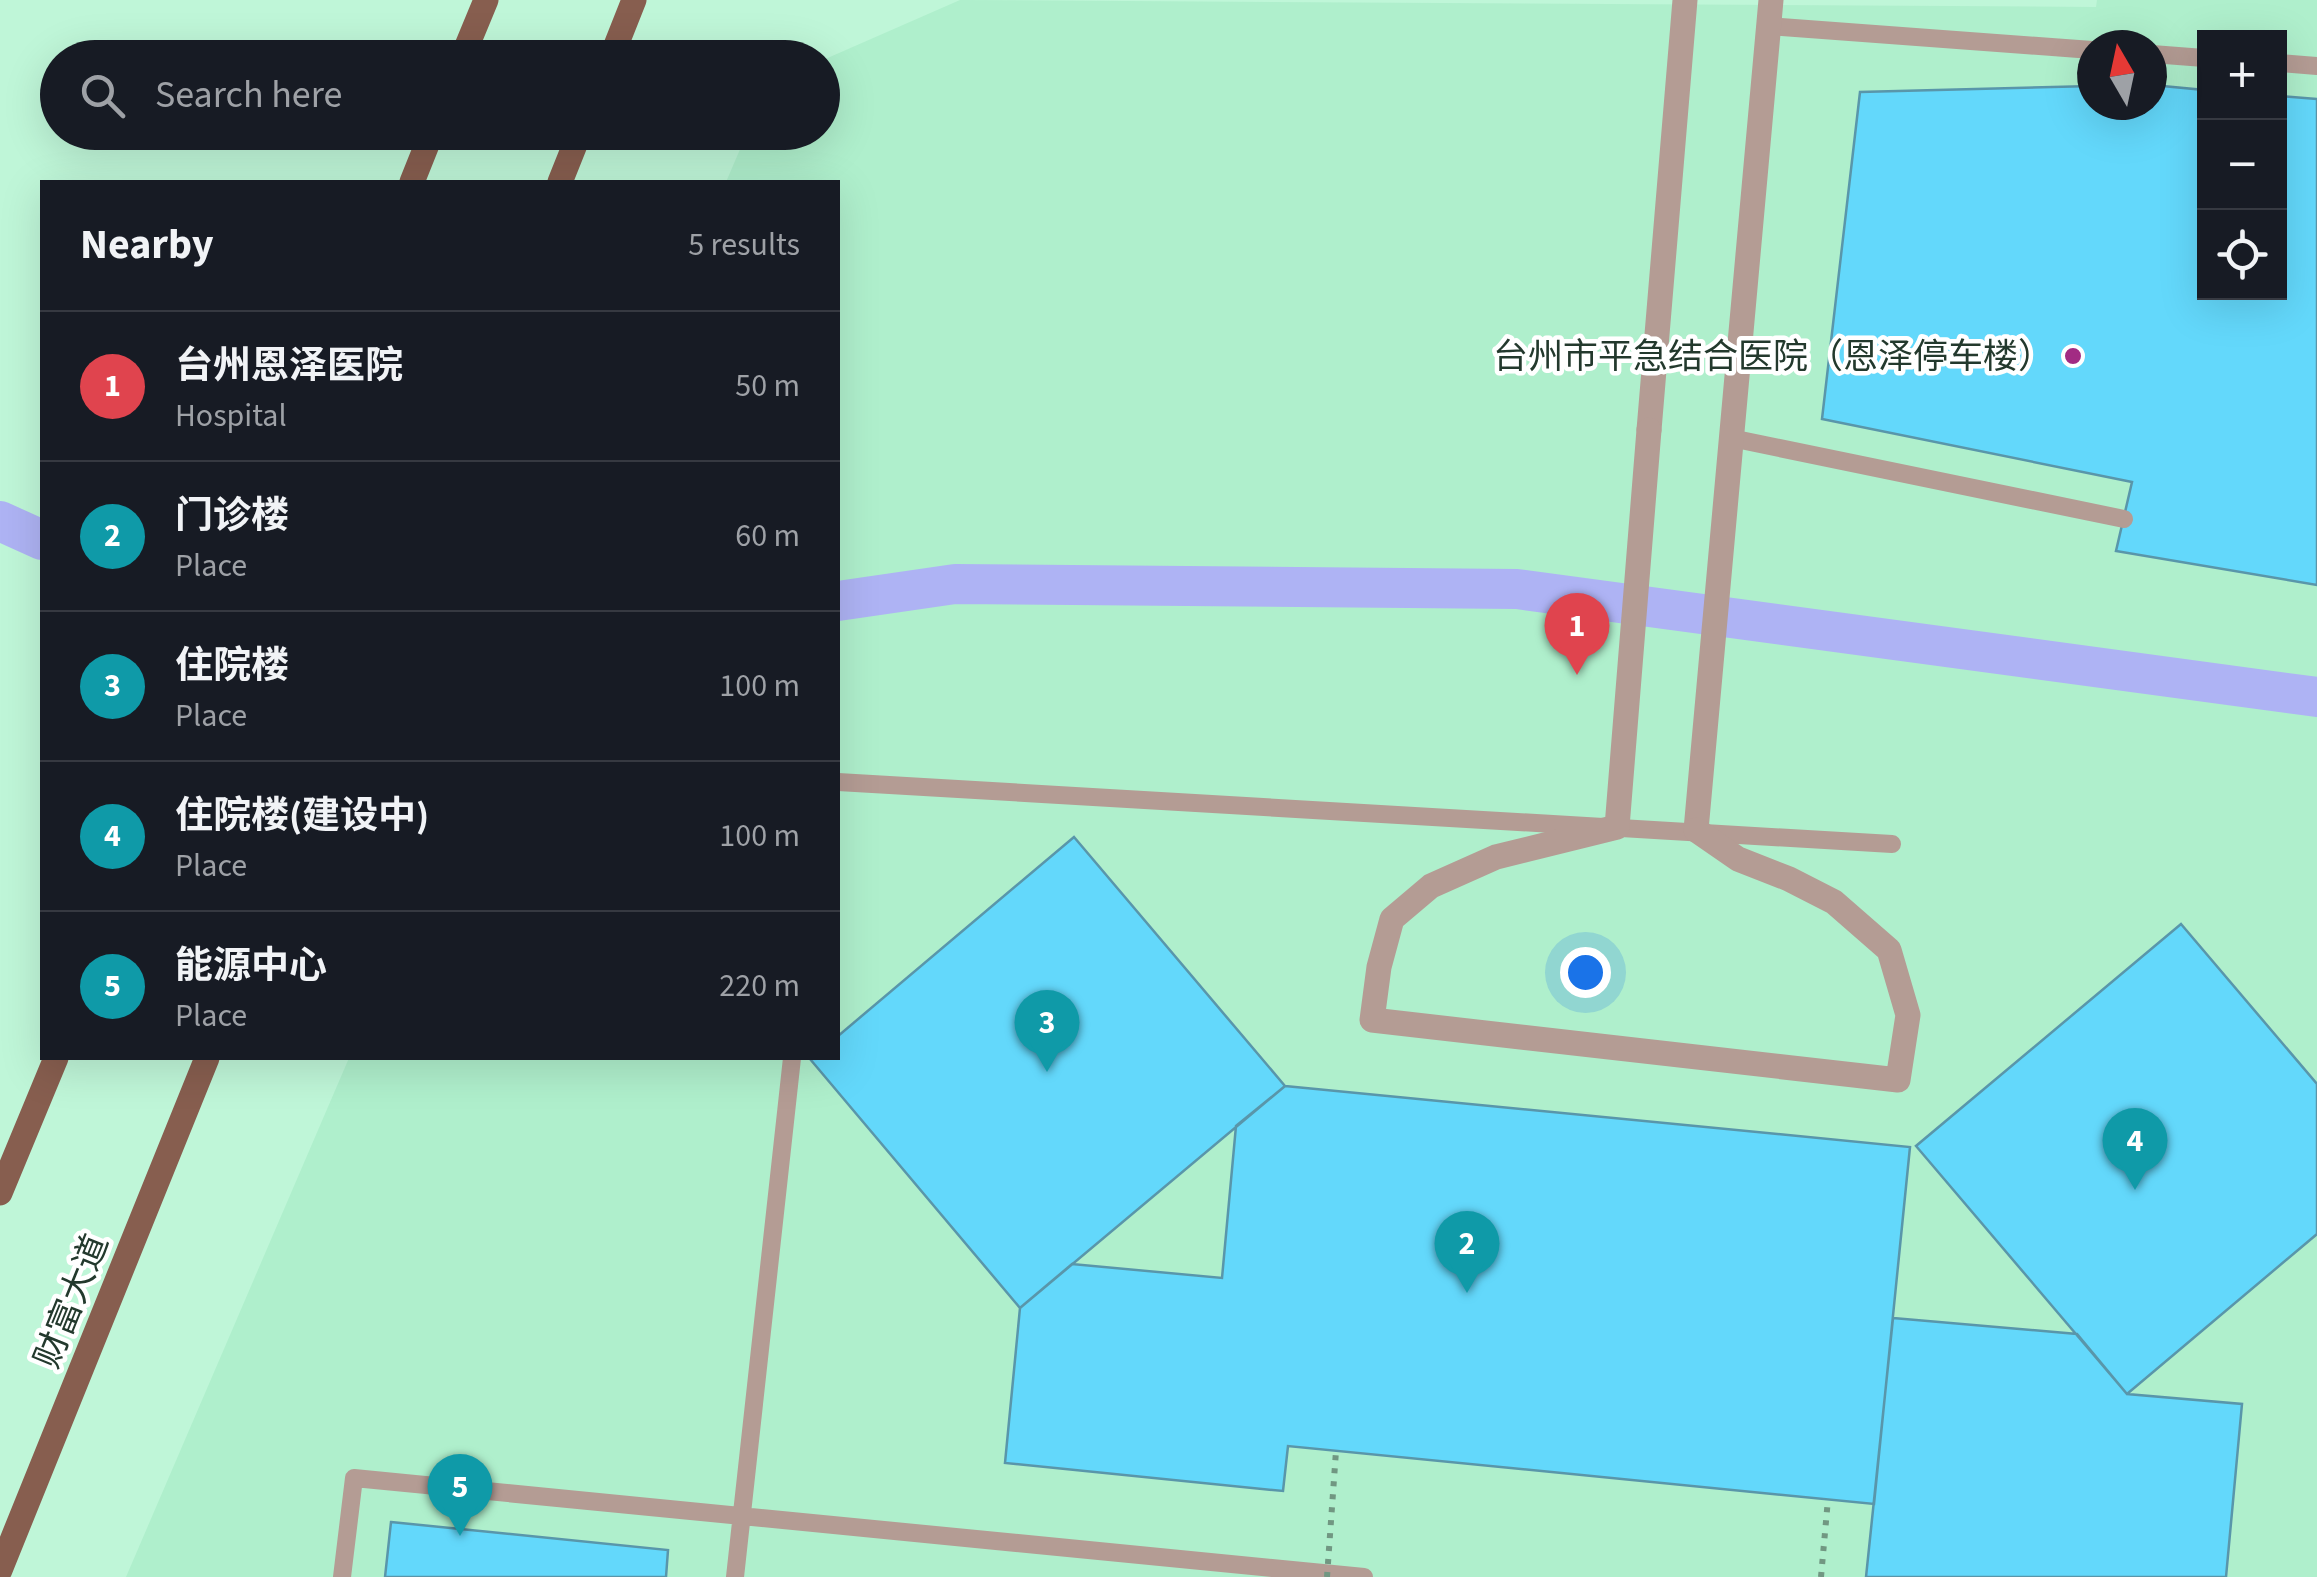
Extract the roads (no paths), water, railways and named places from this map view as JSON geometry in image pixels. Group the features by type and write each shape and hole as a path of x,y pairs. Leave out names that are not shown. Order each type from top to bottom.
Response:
{"main road":[{"path":"469,40 486,0"},
{"path":"618,40 634,0"},
{"path":"413,180 425,150"},
{"path":"561,180 573,150"},
{"path":"0,1194 55,1060"},
{"name":"财富大道","path":"0,1570 206,1060"}],"street":[{"path":"1685,0 1617,827 1496,857 1430,886 1392,919 1379,967 1372,1020 1898,1080 1908,1015 1889,950 1834,902 1789,878 1738,859 1696,830 1770,13"}],"lane":[{"path":"1770,13 2077,48"},
{"path":"2167,55 2197,57"},
{"path":"2287,64 2317,66"},
{"path":"1731,438 2124,520"},
{"path":"840,782 1892,844"},
{"path":"735,1577 792,1060"},
{"path":"342,1577 354,1478 742,1514 1217,1569 1364,1577"}],"waterway":[{"path":"0,521 40,539"},
{"path":"840,601 955,584 1517,589 2317,697"}],"place":[{"name":"台州市平急结合医院（恩泽停车楼）","path":"2073,356"},
{"name":"台州恩泽医院","path":"1577,675"},
{"name":"住院楼","path":"1047,1072"},
{"name":"住院楼(建设中)","path":"2135,1190"},
{"name":"门诊楼","path":"1467,1293"},
{"name":"能源中心","path":"460,1536"}]}
